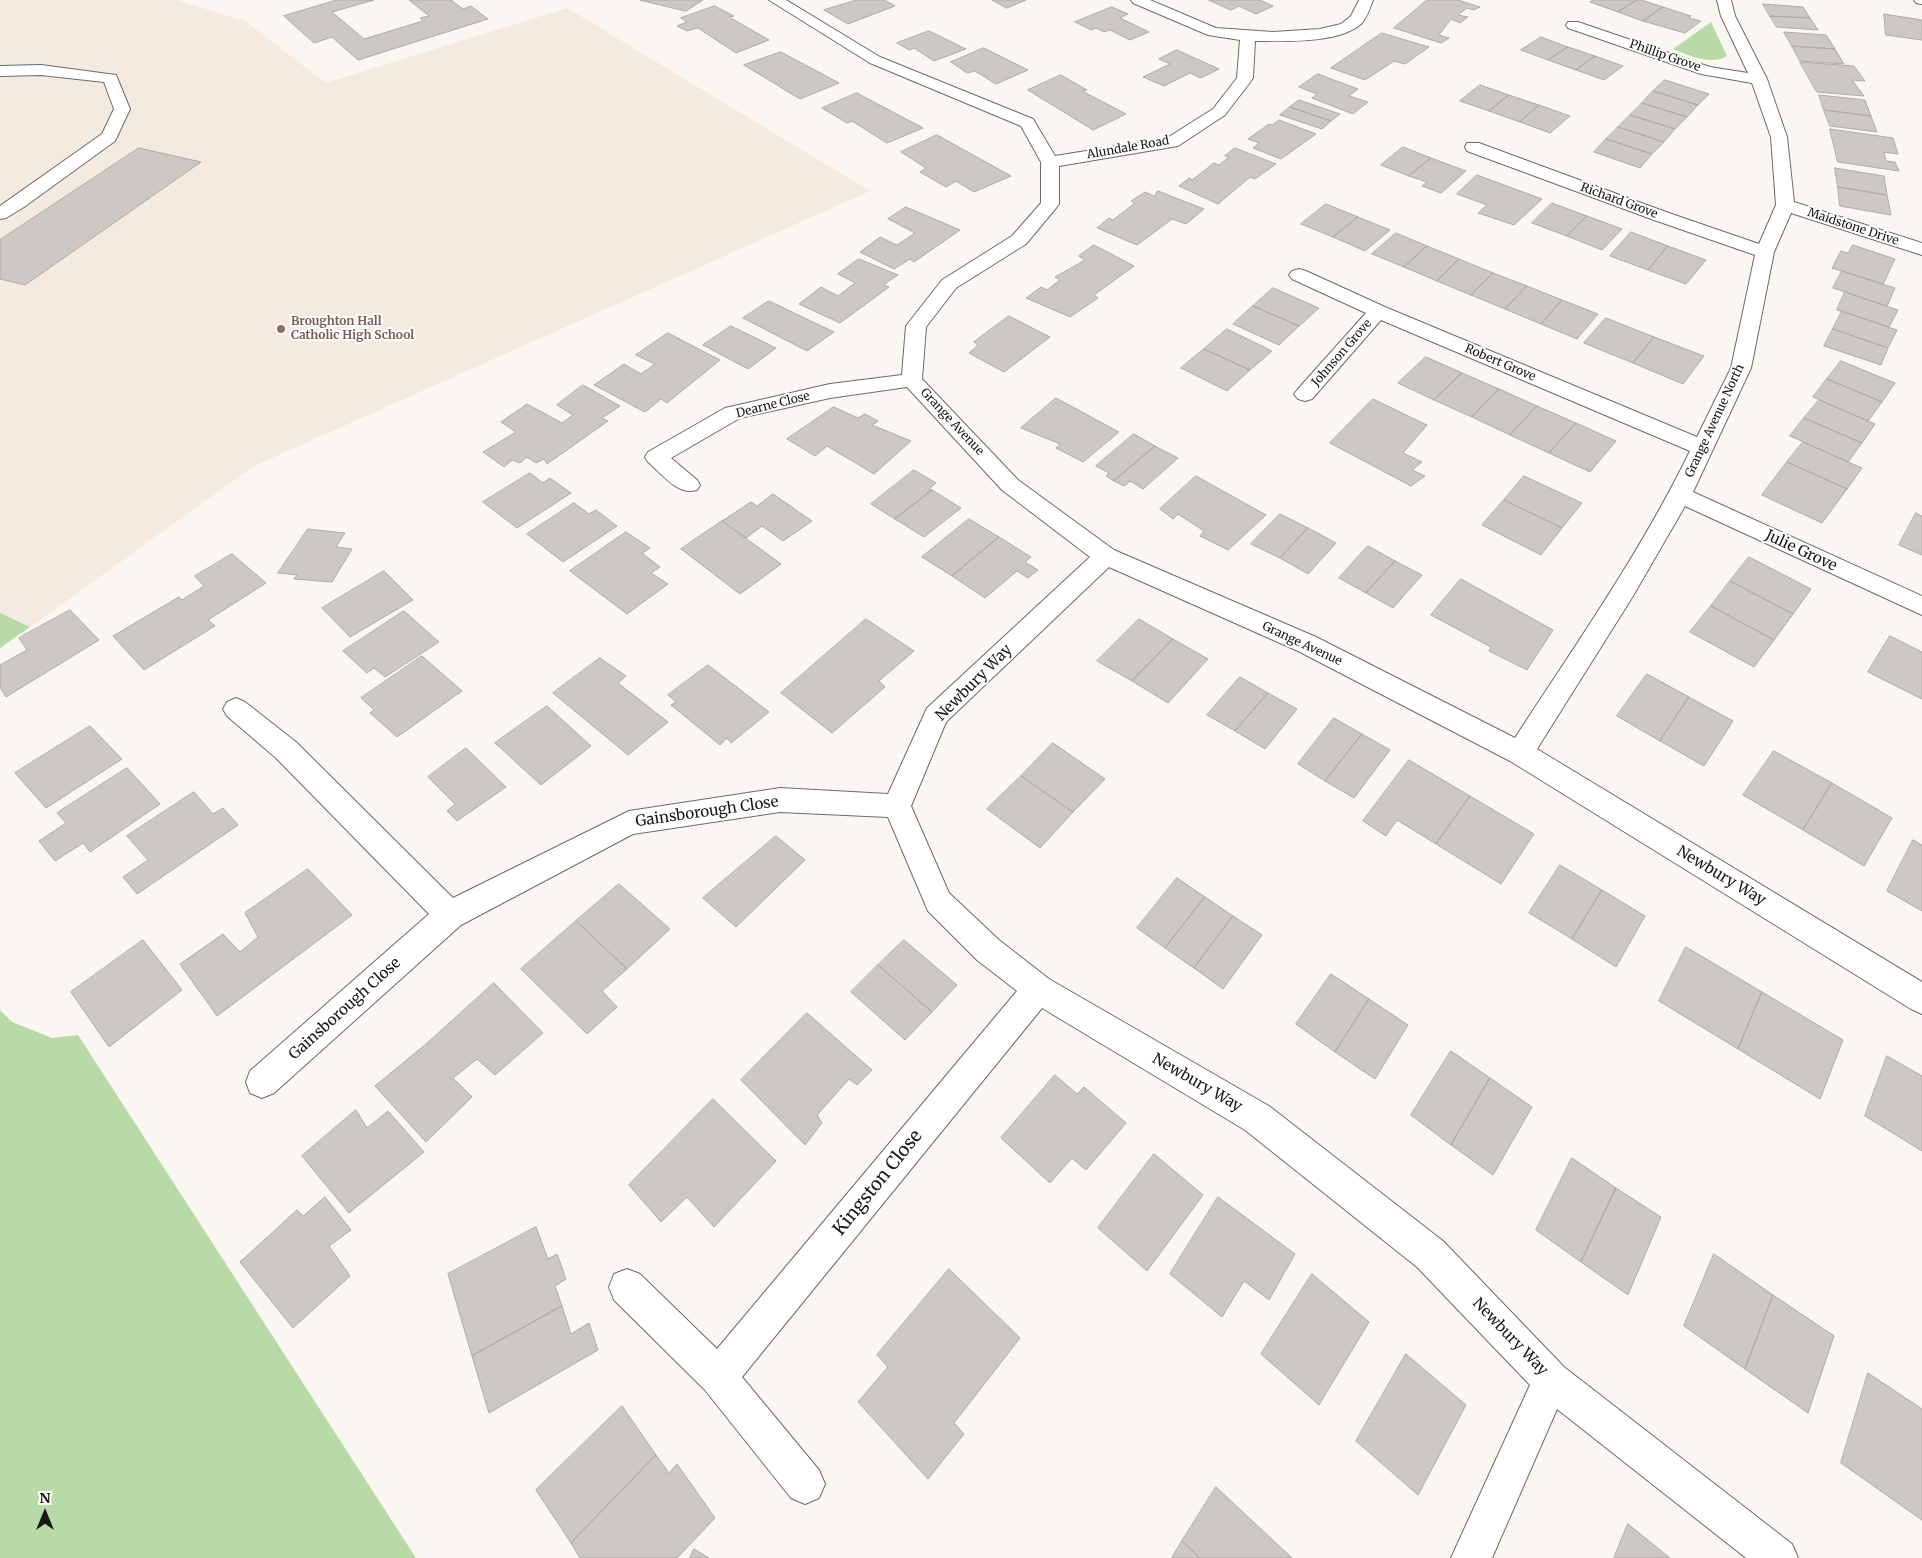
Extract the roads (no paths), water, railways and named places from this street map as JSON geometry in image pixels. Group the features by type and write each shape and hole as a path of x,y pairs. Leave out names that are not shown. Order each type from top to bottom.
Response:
{"street":[{"path":"1138,0 1213,32 1248,36 1296,36 1337,30 1356,21 1366,0"},
{"name":"Grange Avenue North","path":"1520,753 1624,590 1680,495 1741,368 1765,252 1785,205 1779,137 1759,79 1728,16 1724,0"},
{"path":"781,1 875,60 1027,123 1050,162"},
{"name":"Phillip Grove","path":"1573,25 1707,70 1759,79"},
{"name":"Alundale Road","path":"1050,162 1172,142 1219,112 1245,78 1248,36"},
{"path":"0,71 41,70 110,78 122,109 109,137 0,214"},
{"name":"Richard Grove","path":"1473,147 1660,216 1765,252"},
{"name":"Grange Avenue","path":"1050,162 1050,204 1019,240 949,284 916,326 912,380 1010,485 1106,556 1307,644 1520,753"},
{"name":"Maidstone Drive","path":"1785,205 1922,249"},
{"name":"Robert Grove","path":"1299,276 1702,448"},
{"name":"Johnson Grove","path":"1305,394 1378,311"},
{"name":"Dearne Close","path":"689,485 656,457 733,414 830,391 912,380"},
{"name":"Julie Grove","path":"1680,495 1922,606"},
{"name":"Newbury Way","path":"1106,556 936,716 896,806 938,902 988,950 1038,989 1258,1118 1430,1254 1551,1380 1778,1558"},
{"path":"236,709 286,750 450,915"},
{"name":"Newbury Way","path":"1520,753 1922,998"},
{"name":"Gainsborough Close","path":"262,1082 450,915 629,823 780,800 896,806"},
{"name":"Kingston Close","path":"718,1377 1038,989"},
{"path":"627,1287 718,1377 805,1484"},
{"path":"1471,1558 1551,1380"}],"place":[{"name":"Broughton Hall Catholic High School","path":"281,329"}]}
